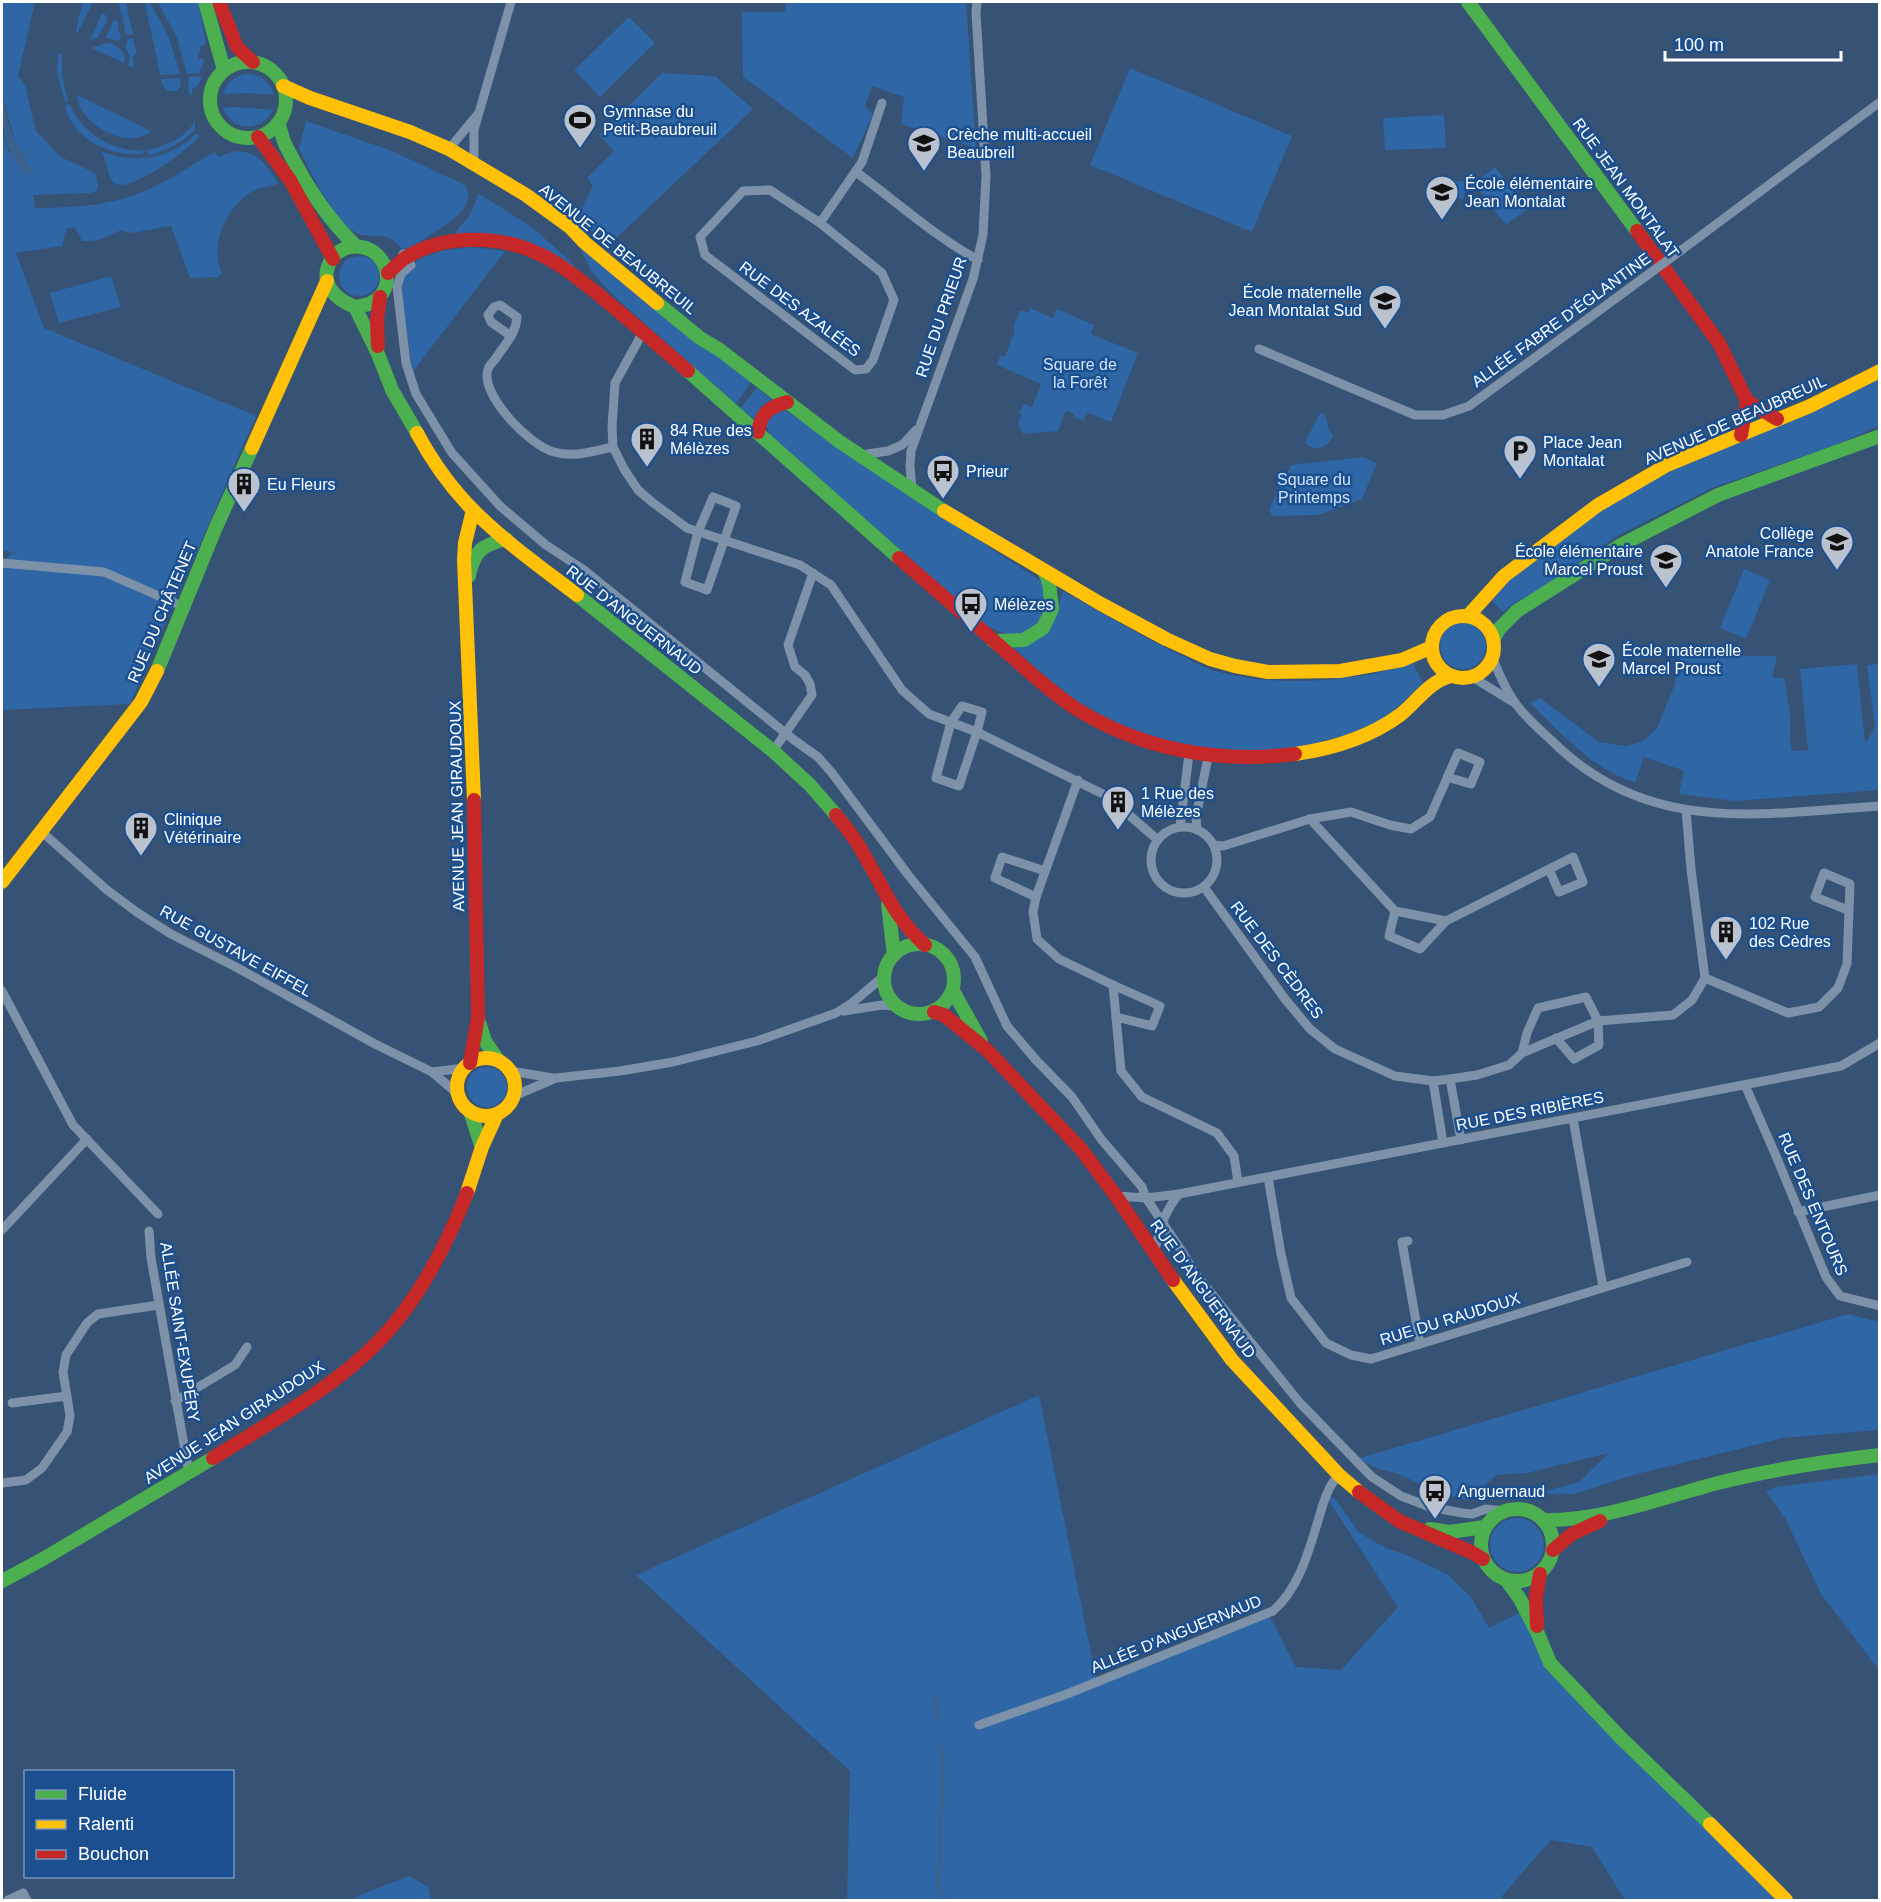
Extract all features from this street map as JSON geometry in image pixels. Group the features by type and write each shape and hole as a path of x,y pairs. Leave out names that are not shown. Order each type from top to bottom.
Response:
{"main road":[{"path":"205,2 224,70"},
{"path":"219,2 237,48 252,62"},
{"name":"RUE JEAN MONTALAT","path":"1468,2 1719,343 1747,401"},
{"path":"252,62 266,66 276,74 283,86 286,106 278,124 269,132 245,139 220,128 209,104 213,84 224,70 238,63 252,62"},
{"name":"AVENUE DE BEAUBREUIL","path":"283,86 310,98 410,132 449,149 526,195 570,227 584,242 700,338 860,455 956,519 1046,573 1183,648 1210,659 1251,670 1297,673 1340,671 1402,660 1432,646 1433,637 1444,622 1451,618 1468,615 1504,576 1598,505 1667,465 1820,401 1880,371"},
{"path":"278,124 282,129 284,142 310,189 342,234 356,246"},
{"path":"258,137 270,151 316,223 333,258"},
{"path":"380,297 364,307 355,307 340,302 333,295 327,281 328,267 333,258 343,250 356,246 367,248 384,262 388,273 405,255 454,241 480,240 510,243 537,253 561,267 617,309 993,640 1076,709 1128,735 1208,757 1256,759 1307,753 1370,733 1387,724 1405,711 1439,679 1451,676"},
{"name":"RUE D'ANGUERNAUD","path":"378,354 377,320 380,297 387,282 388,273"},
{"name":"RUE DU CHÂTENET","path":"2,882 137,709 155,675 216,528 327,281"},
{"name":"RUE DU CHÂTENET","path":"306,327 326,308 340,302"},
{"name":"RUE D'ANGUERNAUD","path":"355,307 378,354 392,390 433,462 473,510 506,539 773,751 827,803 861,849 887,899 912,933 925,945 940,951 948,959 955,980 953,991 987,1050"},
{"path":"1741,435 1747,401 1777,419"},
{"path":"758,432 763,414 771,406 787,402"},
{"path":"1494,638 1499,629 1517,611 1621,545 1718,495 1880,436"},
{"name":"AVENUE JEAN GIRAUDOUX","path":"467,1065 478,1017 473,750 464,552 473,510"},
{"name":"AVENUE JEAN GIRAUDOUX","path":"467,594 471,564 477,551 489,543 506,539"},
{"path":"993,640 1024,640 1043,628 1052,609 1046,573"},
{"path":"1432,646 1437,664 1451,676 1458,678 1480,674 1493,659 1494,638 1484,623 1468,615"},
{"name":"RUE D'ANGUERNAUD","path":"887,899 894,955"},
{"path":"925,945 909,945 894,955 885,969 886,992 900,1010 923,1015 934,1012 942,1006 953,991"},
{"name":"RUE D'ANGUERNAUD","path":"934,1012 944,1015 987,1050 1081,1149 1232,1360 1339,1474 1399,1521 1483,1559"},
{"name":"AVENUE JEAN GIRAUDOUX","path":"478,1017 485,1041 498,1060"},
{"path":"484,1058 498,1060 510,1071 514,1079 514,1096 510,1104 496,1114 478,1115 464,1105 458,1094 458,1082 467,1065 484,1058"},
{"path":"470,1111 481,1145"},
{"name":"AVENUE JEAN GIRAUDOUX","path":"2,1581 189,1473 287,1413 358,1362 371,1350 414,1299 446,1247 464,1202 481,1145 496,1114"},
{"path":"1553,1550 1572,1534 1618,1513 1701,1488 1824,1461 1880,1455"},
{"path":"1538,1634 1536,1604 1540,1574 1551,1559 1552,1534 1544,1520 1525,1509 1504,1511 1496,1515 1485,1527 1480,1543 1483,1559 1493,1573 1508,1581 1525,1581 1540,1574"},
{"path":"1544,1520 1557,1521 1618,1513"},
{"name":"RUE D'ANGUERNAUD","path":"1413,1526 1449,1532 1485,1527"},
{"path":"1508,1581 1538,1634 1550,1663 1621,1738 1786,1900"}],"street":[{"path":"474,164 473,141 479,114 511,2"},
{"name":"RUE DU PRIEUR","path":"912,490 911,451 973,279 983,235 986,176 977,2"},
{"name":"ALLÉE FABRE D'ÉGLANTINE","path":"1259,349 1415,415 1443,415 1469,406 1880,102"},
{"path":"820,223 862,162 882,103"},
{"path":"449,149 479,114"},
{"path":"856,172 920,222 978,260"},
{"name":"RUE DES AZALÉES","path":"770,190 820,223 882,273 894,300 873,360 866,369 855,370 705,255 700,237 743,191 770,190"},
{"path":"405,255 411,265 401,274 397,287 406,363 416,394 452,453 500,506 546,545 584,570 818,758 832,773 909,876 975,957 1007,1026 1072,1097 1101,1139 1142,1187 1146,1198 1194,1272 1293,1394 1372,1477 1401,1496 1430,1507 1472,1514 1486,1509 1504,1511"},
{"path":"643,332 615,383 612,427 613,447 638,490 687,528 800,565 831,585 902,690 929,714 977,732 1078,780 1107,796 1158,840"},
{"path":"511,336 488,370 489,387 508,418 532,441 553,452 579,455 613,447"},
{"name":"RUE DU PRIEUR","path":"860,455 888,451 903,445 919,426"},
{"path":"713,497 736,506 726,540 707,590 685,582 698,532 713,497"},
{"path":"2,563 104,572 184,607"},
{"path":"773,751 812,695 805,675 795,667 788,645 813,573"},
{"path":"1493,659 1515,704"},
{"path":"1472,677 1515,704 1556,745 1588,770 1608,783 1663,806 1744,815 1880,806"},
{"path":"962,706 982,712 977,732 958,786 936,778 951,722 962,706"},
{"path":"1180,827 1189,753"},
{"path":"1197,830 1196,817 1208,757"},
{"path":"1214,845 1223,846 1310,819 1352,812 1390,825 1412,829 1430,817 1447,777"},
{"path":"1078,780 1036,897 1033,912 1037,939 1059,959 1160,1006 1152,1026 1116,1017"},
{"path":"1686,810 1705,978 1788,1013 1819,1007 1838,988 1847,964 1850,884 1824,873 1815,897 1848,910"},
{"path":"1310,819 1395,911 1446,921"},
{"path":"1180,827 1197,830 1210,839 1214,845 1217,856 1212,879 1204,887 1194,892 1174,892 1164,887 1152,870 1153,849 1164,834 1180,827"},
{"name":"RUE GUSTAVE EIFFEL","path":"42,832 107,890 171,934 375,1044 432,1072 458,1094"},
{"path":"1036,897 995,878 1002,857 1046,871"},
{"path":"1395,911 1389,936 1420,949 1446,921 1549,869"},
{"name":"RUE DES CÈDRES","path":"1204,887 1249,951 1310,1029 1335,1049 1395,1076 1433,1081 1477,1075 1509,1065 1522,1053 1598,1021 1673,1015 1692,1000 1705,978"},
{"path":"836,1013 852,1004 884,976"},
{"path":"1113,985 1121,1071 1142,1097 1217,1133 1234,1156 1238,1182"},
{"path":"2,991 74,1125 158,1214"},
{"path":"1522,1053 1527,1033 1538,1008 1586,997 1598,1021 1599,1045 1574,1059 1556,1038"},
{"path":"510,1071 556,1078 620,1071 757,1041 836,1013 882,1005 895,1006"},
{"name":"RUE DES RIBIÈRES","path":"1116,1196 1146,1198 1179,1194 1841,1066 1880,1042"},
{"path":"432,1072 467,1065"},
{"path":"514,1096 556,1078"},
{"path":"1450,1079 1461,1140"},
{"path":"1433,1081 1443,1143"},
{"name":"RUE DES ENTOURS","path":"1745,1085 1826,1277 1840,1296 1880,1306"},
{"path":"1573,1119 1603,1287"},
{"path":"2,1230 87,1139"},
{"name":"RUE DU RAUDOUX","path":"1268,1178 1291,1298 1326,1343 1351,1355 1371,1359 1687,1262"},
{"path":"1154,1252 1162,1221 1179,1194"},
{"path":"1798,1212 1880,1195"},
{"name":"ALLÉE SAINT-EXUPÉRY","path":"149,1231 151,1258 189,1473"},
{"path":"1408,1241 1402,1242 1420,1344"},
{"path":"2,1483 26,1480 42,1468 67,1432 70,1416 63,1372 66,1355 87,1323 98,1314 159,1305"},
{"path":"175,1401 235,1365 247,1347"},
{"path":"12,1403 66,1396"},
{"name":"ALLÉE D'ANGUERNAUD","path":"979,1725 1067,1694 1273,1611 1284,1602 1293,1587 1303,1566 1324,1500 1339,1474"},
{"path":"8,1900 23,1893 27,1900"}],"green space":[{"path":"2,2 35,2 18,76 25,85 36,131 61,157 96,175 98,187 96,191 90,193 33,195 35,208 84,206 132,196 164,182 215,152 219,157 238,151 254,156 268,168 278,184 255,190 245,196 229,215 219,238 218,262 222,273 218,277 190,278 171,226 130,233 121,230 92,241 82,241 75,227 66,229 62,246 16,253 44,328 256,416 130,704 2,710 2,564 12,552 2,550 2,131 9,152 32,172 26,163 26,155 16,146 2,94"},
{"path":"84,2 93,2 77,34 78,18"},
{"path":"118,2 126,2 133,34 125,33"},
{"path":"145,2 150,2 169,38 180,74 160,75"},
{"path":"158,2 198,2 206,42 198,53 199,59 203,59 204,62 199,73 187,74 177,38"},
{"path":"786,2 966,2 976,148 901,124 904,97 872,86 865,106 873,114 853,158 743,77 742,12 785,12"},
{"path":"102,13 107,16 107,21 98,38 90,40"},
{"path":"629,17 655,43 600,97 574,70"},
{"path":"114,19 119,22 121,37 119,41 106,38"},
{"path":"133,38 137,54 133,56 133,67 128,65 130,57 125,46 128,39"},
{"path":"105,43 115,45 120,49 125,57 124,63 91,48"},
{"path":"59,53 62,54 62,75 68,101 65,102 57,72"},
{"path":"1130,68 1292,136 1252,232 1090,165"},
{"path":"662,73 715,76 753,109 609,245 579,221 585,201 593,186 587,178 614,151 599,135"},
{"path":"244,74 264,79 274,95 223,94 231,81"},
{"path":"202,76 198,86 192,89 192,95 189,95 188,77"},
{"path":"180,78 181,85 177,91 166,89 161,79"},
{"path":"77,95 151,131 141,137 129,138 105,131 86,115 79,105"},
{"path":"69,104 82,124 99,139 120,148 143,150 143,154 118,153 95,144 76,128 69,118 65,106"},
{"path":"223,108 273,110 261,123 247,127 233,122 227,116"},
{"path":"1444,115 1446,148 1385,150 1383,118"},
{"path":"195,121 195,130 180,142 157,153 150,155 147,153 146,150 167,144 186,133"},
{"path":"306,121 392,151 465,185 468,194 467,202 457,216 407,251 390,239 366,236 353,231 345,225 330,205 299,149"},
{"path":"197,133 199,136 196,140 170,161 145,177 123,185 113,182 100,151 126,158 152,157 175,149"},
{"path":"1495,167 1527,209 1506,225 1474,183"},
{"path":"1433,178 1466,182 1464,199 1430,195"},
{"path":"478,193 533,228 569,260 592,285 555,257 460,237 456,233 470,215"},
{"path":"578,245 752,381 736,404 616,298 592,272"},
{"path":"471,247 505,251 414,370 411,363 401,287 405,274 419,259 440,251"},
{"path":"359,256 373,262 379,276 373,290 359,296 345,290 339,276 345,262"},
{"path":"111,276 121,307 59,323 50,293"},
{"name":"Square de la Forêt","path":"1030,308 1053,318 1057,309 1094,325 1091,334 1138,353 1111,422 1088,413 1083,421 1074,417 1075,414 1066,411 1058,431 1023,434 1018,423 1022,414 1019,413 1023,404 1032,407 1041,384 997,365 1000,356 1005,357 1020,310 1028,313"},
{"path":"1879,379 1879,426 1838,444 1712,488 1617,536 1550,583 1503,612 1490,599 1506,581 1601,511 1658,477 1801,417"},
{"path":"757,388 773,400 762,405 754,419 740,408"},
{"path":"778,409 787,411 858,461 1044,583 1046,609 1037,625 1027,632 1015,635 987,626 770,435 766,426 766,417"},
{"path":"1320,413 1325,414 1333,436 1328,444 1316,448 1305,442"},
{"name":"Square du Printemps","path":"1363,457 1377,463 1362,499 1319,515 1272,516 1269,509 1291,465"},
{"path":"1744,569 1770,580 1746,639 1720,628"},
{"path":"1063,591 1133,631 1209,669 1232,675 1257,679 1311,681 1365,675 1413,663 1423,683 1394,710 1374,724 1350,734 1295,748 1245,752 1167,741 1142,733 1084,705 1051,681 1010,645 1054,618"},
{"path":"1463,623 1479,630 1486,646 1479,662 1463,669 1447,662 1440,646 1447,630"},
{"path":"1679,655 1777,656 1772,677 1784,678 1790,714 1792,751 1808,750 1800,669 1857,664 1865,744 1875,728 1867,665 1879,664 1879,790 1735,801 1679,794 1684,772 1682,770 1644,757 1635,783 1612,773 1577,748 1530,703 1540,698 1599,742 1626,746 1643,741 1657,728 1675,684"},
{"path":"487,1067 501,1073 507,1087 501,1101 487,1107 473,1101 467,1087 473,1073"},
{"path":"1848,1314 1879,1322 1879,1430 1783,1438 1633,1475 1575,1494 1539,1493 1579,1482 1609,1453 1527,1473 1497,1475 1467,1500 1440,1493 1396,1473 1379,1469 1357,1459"},
{"path":"1039,1395 1097,1683 1266,1609 1296,1667 1341,1670 1398,1607 1323,1492 1336,1500 1358,1531 1368,1538 1447,1574 1471,1597 1489,1628 1519,1613 1550,1663 1786,1900 1625,1900 1592,1847 1551,1840 1501,1900 847,1900 850,1771 636,1575"},
{"path":"1880,1474 1879,1670 1821,1594 1786,1520 1766,1491 1777,1487"},
{"path":"1517,1518 1527,1520 1536,1526 1542,1535 1544,1545 1542,1555 1536,1564 1527,1570 1517,1572 1507,1570 1498,1564 1492,1555 1490,1545 1492,1535 1498,1526 1507,1520"},
{"path":"409,1876 428,1887 431,1900 353,1900 358,1896"}],"shaded area":[{"path":"2,94 12,134 26,155 26,163 33,172 27,174 19,166 8,147 3,126"}],"waterway":[{"path":"934,1695 938,1719"},
{"path":"941,1747 943,1767 938,1887 945,1900"}],"traffic: fast":[{"path":"205,2 224,70"},
{"path":"1468,2 1637,231"},
{"path":"248,62 263,65 275,73 283,85 286,100 283,115 275,127 263,135 248,138 233,135 221,127 213,115 210,100 213,85 221,73 233,65 248,62"},
{"path":"278,124 285,143 308,186 325,212 356,246"},
{"path":"355,307 369,304 379,297 385,288 387,278 381,259 373,251 363,247 350,247 335,255 327,268 328,283 335,295 355,307 378,354 392,390 417,433"},
{"path":"657,303 700,338 720,350 840,442 944,511"},
{"path":"688,371 899,558"},
{"path":"1494,638 1499,629 1517,611 1621,545 1718,495 1880,436"},
{"path":"157,671 216,527 252,448"},
{"path":"469,576 480,550 506,539"},
{"path":"993,641 1024,640 1043,628 1052,609 1049,583 1045,573"},
{"path":"577,595 773,751 810,785 836,815"},
{"path":"888,904 894,955"},
{"path":"926,944 939,950 948,959 952,965 954,979 952,993 944,1004 933,1012 912,1014 894,1004 886,993 884,972 894,954 905,946 926,944"},
{"path":"953,991 981,1041"},
{"path":"479,1022 485,1041 498,1060"},
{"path":"470,1111 481,1145"},
{"path":"1543,1520 1589,1517 1761,1473 1880,1455"},
{"path":"2,1581 213,1458"},
{"path":"1524,1509 1543,1519 1551,1531 1553,1545 1551,1559 1543,1571 1531,1579 1510,1581 1491,1571 1483,1559 1481,1538 1491,1519 1503,1511 1524,1509"},
{"path":"1430,1529 1449,1532 1485,1527"},
{"path":"1507,1581 1520,1599 1550,1663 1621,1738 1710,1824"}],"traffic: slow":[{"path":"283,86 310,98 410,132 449,149 526,195 570,227 584,242 657,303"},
{"path":"252,448 327,281"},
{"path":"1468,616 1504,576 1598,505 1667,465 1810,406 1880,371"},
{"path":"417,433 442,474 474,511 511,544 577,595"},
{"path":"473,510 465,543 464,560 474,800"},
{"path":"944,511 1101,604 1166,639 1210,659 1235,666 1268,672 1340,671 1402,660 1432,647"},
{"path":"1457,616 1469,616 1485,625 1492,635 1494,647 1492,659 1485,669 1469,678 1457,678 1446,673 1437,664 1432,653 1432,641 1437,630 1446,621 1457,616"},
{"path":"2,882 141,702 157,671"},
{"path":"1295,754 1336,745 1376,730 1400,715 1436,683 1451,676"},
{"path":"486,1058 497,1060 510,1071 515,1087 513,1098 502,1111 486,1116 475,1114 462,1103 457,1087 459,1076 470,1063 486,1058"},
{"path":"467,1193 482,1147 497,1114"},
{"path":"1173,1280 1232,1360 1339,1475 1359,1492"},
{"path":"1710,1824 1786,1900"}],"traffic: jam":[{"path":"219,2 237,47 253,62"},
{"path":"258,137 290,180 333,259"},
{"path":"1637,231 1719,343 1747,401 1777,419"},
{"path":"388,273 405,258 420,250 453,241 488,240 522,247 560,265 574,275 688,371"},
{"path":"378,346 377,320 380,297"},
{"path":"1741,435 1747,401"},
{"path":"758,432 764,415 775,406 787,402"},
{"path":"899,558 1045,685 1072,706 1097,721 1151,743 1208,755 1266,757 1295,754"},
{"path":"470,1063 478,1017 474,800"},
{"path":"836,815 857,843 897,912 925,945"},
{"path":"934,1012 944,1015 987,1050 1081,1149 1173,1280"},
{"path":"213,1458 320,1391 378,1342 419,1291 450,1233 467,1193"},
{"path":"1359,1492 1399,1521 1483,1559"},
{"path":"1553,1550 1572,1534 1600,1521"},
{"path":"1537,1626 1536,1597 1540,1574"}],"place":[{"name":"Gymnase du Petit-Beaubreuil","path":"580,149"},
{"name":"Crèche multi-accueil Beaubreil","path":"924,172"},
{"name":"École élémentaire Jean Montalat","path":"1442,221"},
{"name":"École maternelle Jean Montalat Sud","path":"1385,330"},
{"name":"84 Rue des Mélèzes","path":"647,468"},
{"name":"Place Jean Montalat","path":"1520,480"},
{"name":"Prieur","path":"943,500"},
{"name":"Eu Fleurs","path":"244,513"},
{"name":"Collège Anatole France","path":"1837,571"},
{"name":"École élémentaire Marcel Proust","path":"1666,589"},
{"name":"Mélèzes","path":"971,633"},
{"name":"École maternelle Marcel Proust","path":"1599,688"},
{"name":"1 Rue des Mélèzes","path":"1118,831"},
{"name":"Clinique Vétérinaire","path":"141,857"},
{"name":"102 Rue des Cèdres","path":"1726,961"},
{"name":"Anguernaud","path":"1435,1520"}]}
